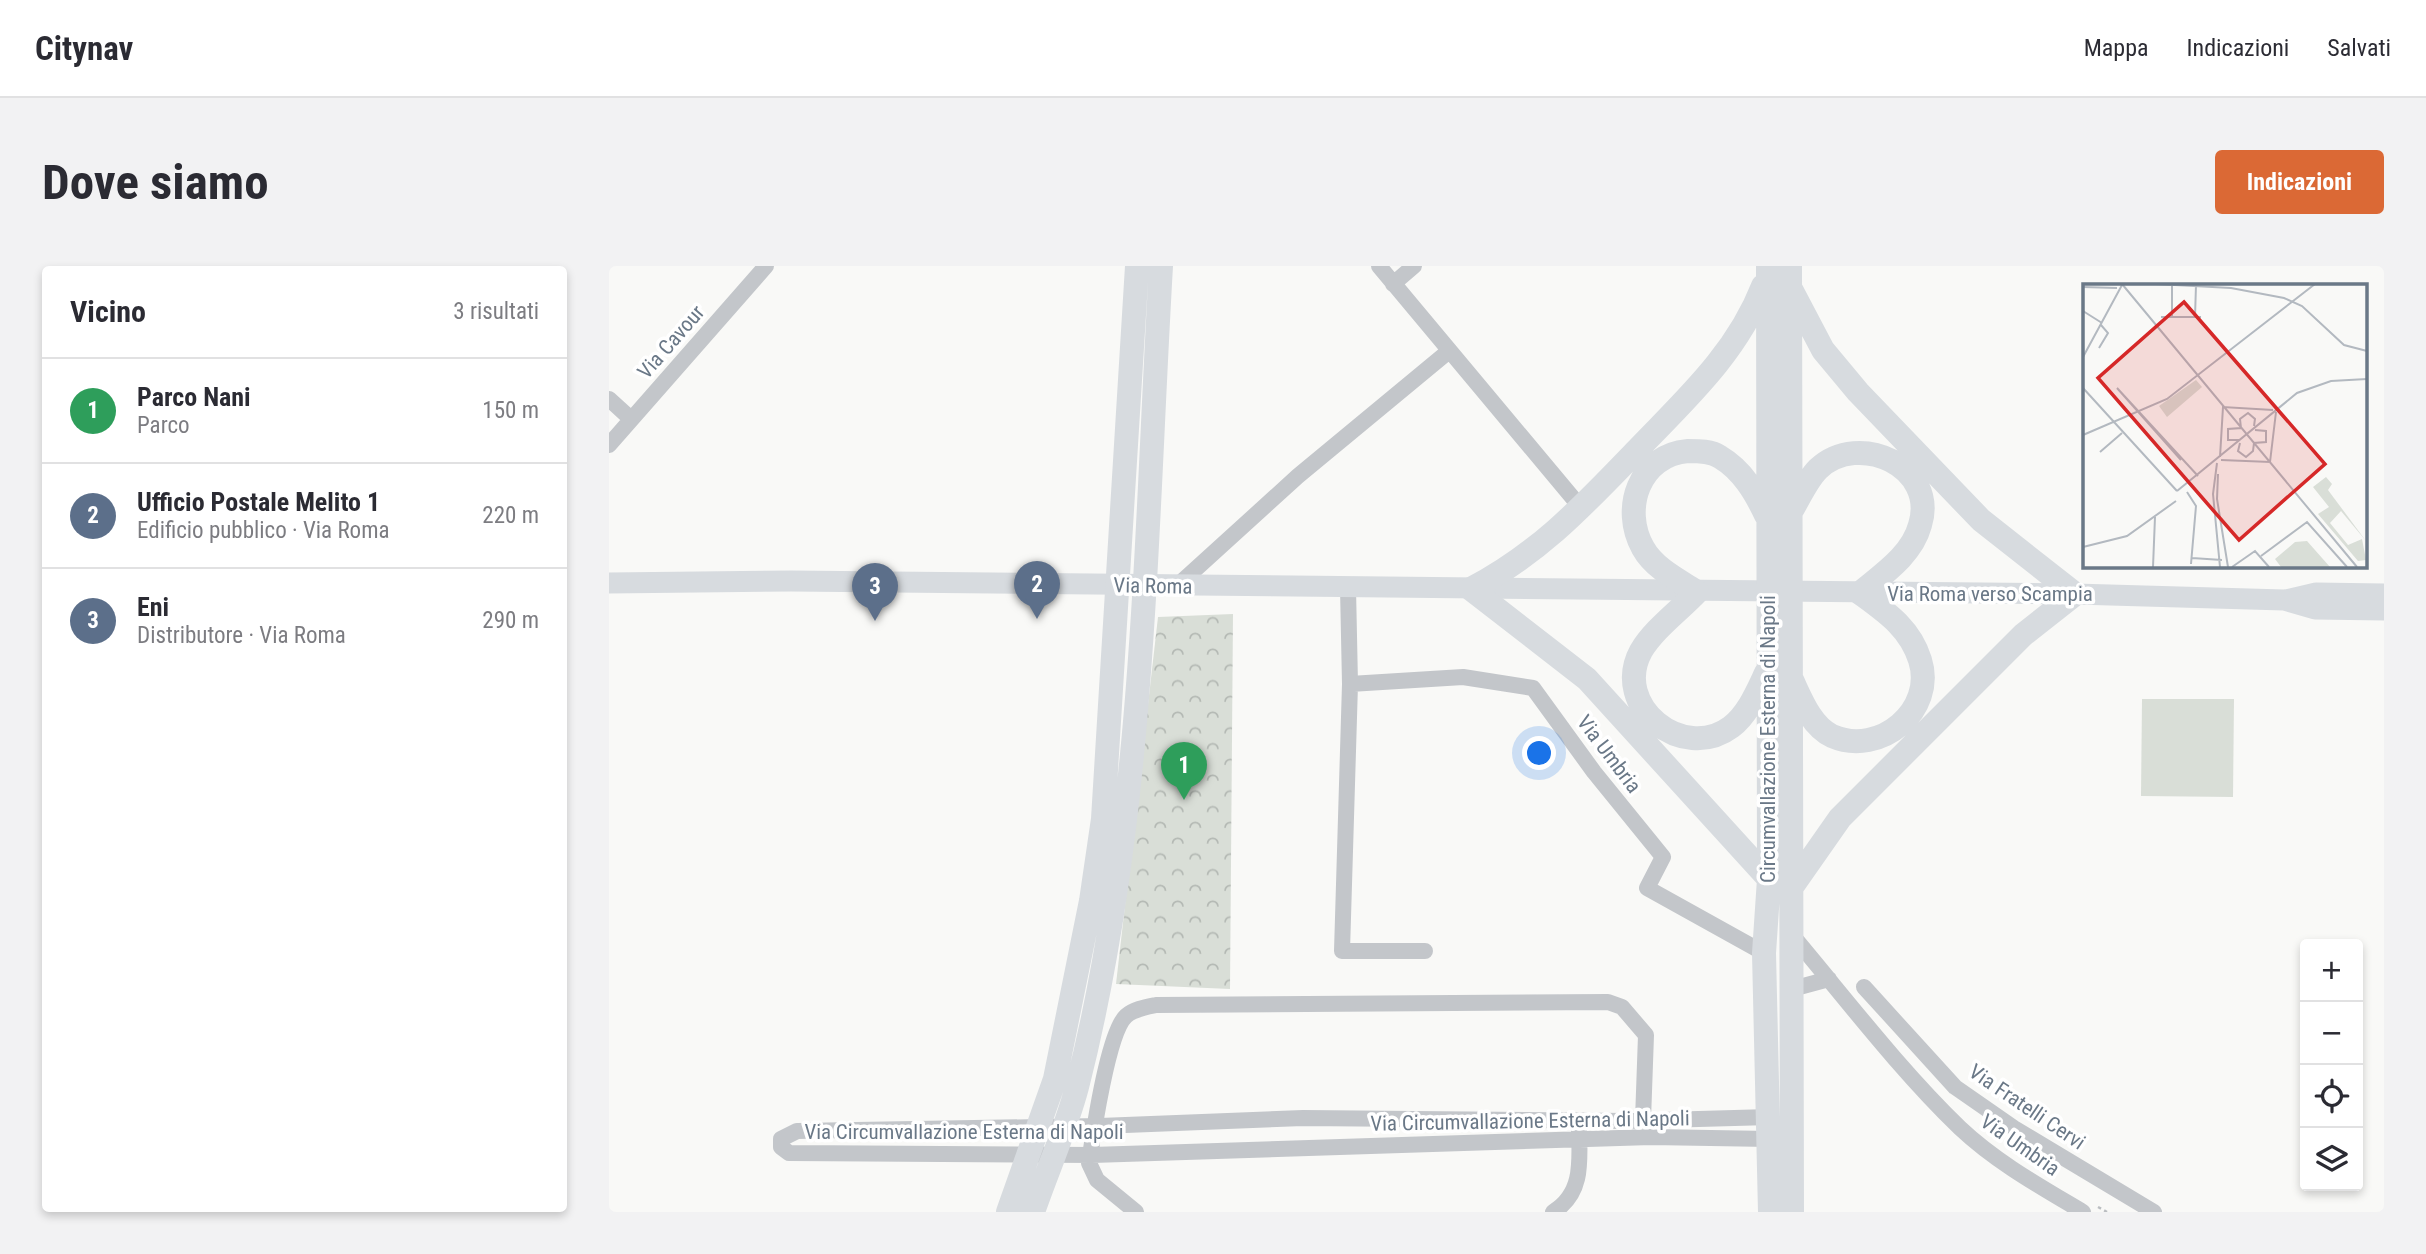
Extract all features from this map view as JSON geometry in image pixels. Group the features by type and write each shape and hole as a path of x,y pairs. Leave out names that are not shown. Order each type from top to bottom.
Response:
{"highway":[{"path":"1033,1212 1076,1089 1103,818 1137,266"},
{"path":"1008,1212 1083,1005 1115,899 1123,837 1139,641 1161,266"},
{"path":"1778,273 1822,350 1858,392 1980,520 2075,594 2023,635 1906,750 1780,884 1587,679 1471,589 1501,573 1559,531 1582,509 1707,378 1739,338 1778,273"},
{"name":"Circumvallazione Esterna di Napoli","path":"1778,273 1780,884 1792,934 1792,1212"},
{"path":"1699,451 1718,455 1739,472 1757,496 1778,517 1817,470 1834,458 1853,452 1876,453 1909,473 1919,491 1924,510 1920,527 1910,546 1896,563 1860,593 1896,619 1913,642 1921,662 1923,689 1911,714 1893,731 1875,738 1852,741 1831,735 1816,724 1779,672 1731,727 1709,738 1663,731 1637,700 1633,677 1641,652 1697,592 1661,569 1644,550 1632,522 1633,503 1646,472 1658,461 1680,452 1699,451"},
{"name":"Circumvallazione Esterna di Napoli","path":"1770,1212 1764,953 1780,884"}],"main road":[{"name":"Via Roma","path":"609,583 1697,592"},
{"name":"Via Roma verso Scampia","path":"1697,592 2075,594 2284,600 2316,593 2384,594"},
{"name":"Via Roma verso Scampia","path":"2284,600 2315,609 2384,610"}],"street":[{"path":"1379,266 1582,509"},
{"path":"1394,284 1413,266"},
{"name":"Via Cavour","path":"609,446 757,269"},
{"path":"1177,586 1298,476 1450,351"},
{"path":"609,399 631,419"},
{"path":"1348,588 1350,684 1342,951 1425,951"},
{"name":"Via Umbria","path":"1350,684 1463,677 1533,688 1594,772 1663,857 1647,888 1764,953"},
{"name":"Via Umbria","path":"1792,934 1960,1128 2012,1169 2083,1212"},
{"path":"1792,989 1829,979"},
{"name":"Via Fratelli Cervi","path":"1864,987 1955,1087 2014,1128 2154,1212"},
{"path":"1136,1212 1097,1180 1089,1163 1115,1036 1124,1017 1139,1009 1170,1005 1608,1002 1622,1007 1646,1035 1643,1121"},
{"name":"Via Circumvallazione Esterna di Napoli","path":"1303,1118 1643,1121 1770,1128 1579,1139 1090,1155 789,1153 781,1147 781,1139 797,1131 1095,1126 1303,1118"},
{"path":"1553,1212 1577,1186 1579,1121"}],"green space":[{"path":"1233,614 1230,989 1116,984 1158,617"},
{"path":"2142,699 2234,699 2233,797 2141,796"}],"place":[{"name":"Ufficio Postale Melito 1","path":"1037,619"},
{"name":"Eni","path":"875,621"},
{"name":"Parco Nani","path":"1184,800"}]}
